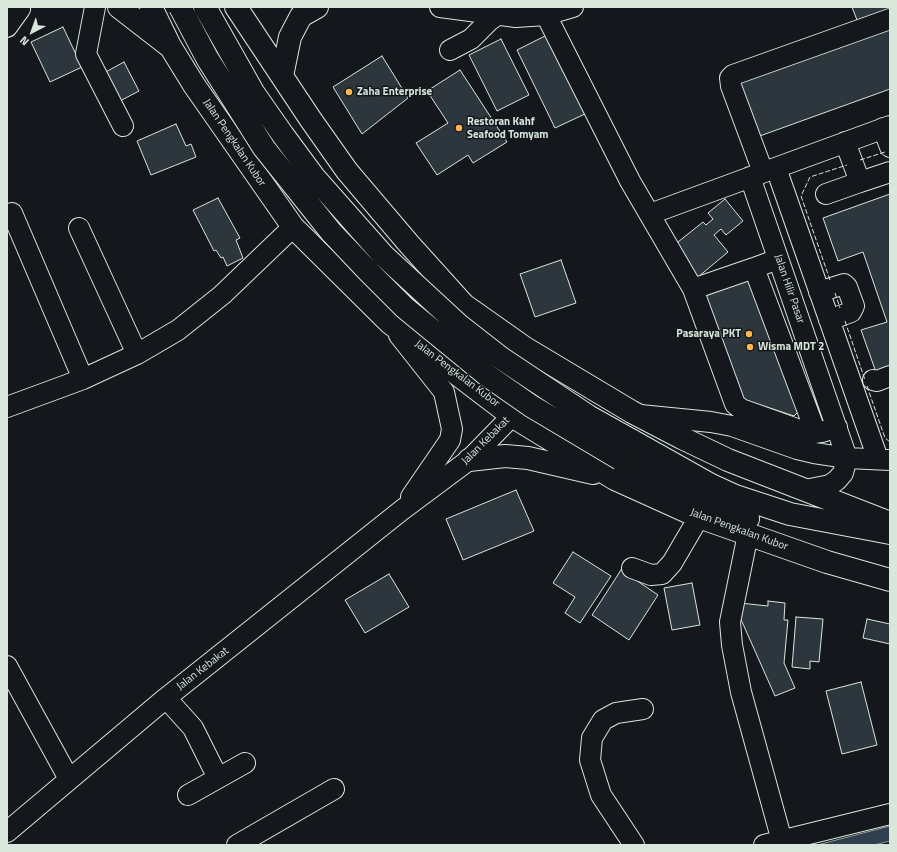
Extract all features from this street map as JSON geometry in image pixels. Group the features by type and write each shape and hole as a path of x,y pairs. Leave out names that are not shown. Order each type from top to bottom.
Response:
{"main road":[{"path":"120,7 170,46"},
{"name":"Jalan Pengkalan Kubor","path":"151,7 170,46 194,85 293,226 390,323 512,416 618,469 699,517 827,562 890,580"},
{"name":"Jalan Pengkalan Kubor","path":"180,7 207,58 264,148 321,220 367,270 405,308 488,376 618,469 890,577"},
{"path":"194,85 186,43 188,28 193,15 204,7 253,92 314,177 383,255 460,326 501,358 575,408 711,485 735,496 790,514 890,533"},
{"path":"226,7 252,31"},
{"path":"236,7 311,120 348,171 409,244 464,305 525,348 639,415 728,460 890,523"},
{"path":"282,76 290,37 301,16 317,7"},
{"path":"469,460 505,456 618,469"}],"street":[{"path":"7,27 20,10 19,7"},
{"path":"95,7 86,54 123,126"},
{"path":"440,7 492,12 516,17 546,14 573,7"},
{"path":"450,50 472,39 492,12"},
{"path":"546,14 630,181 694,289 737,406 741,409 808,432 816,433 836,427"},
{"path":"639,415 711,422 732,426 797,449 847,458 884,459 819,292 763,172 731,86 730,78 733,75 890,19"},
{"path":"650,214 887,127 890,147"},
{"path":"846,142 860,182"},
{"name":"Jalan Hilir Pasar","path":"763,172 778,259 847,458"},
{"path":"826,194 890,172"},
{"path":"12,213 83,379"},
{"path":"7,407 83,379 137,354 178,330 222,295 293,226"},
{"path":"79,228 137,354"},
{"path":"694,289 778,259"},
{"path":"754,268 816,433"},
{"path":"819,292 844,284 847,287 854,306 851,312 829,320"},
{"name":"Jalan Kebakat","path":"390,323 444,392 452,430 450,440 402,510"},
{"name":"Jalan Kebakat","path":"7,832 166,698 402,510 469,460 512,416 530,374 531,364 525,348"},
{"path":"805,490 830,485 837,480 843,474 847,458"},
{"path":"632,568 651,575 662,574 672,563 699,517"},
{"path":"748,534 730,622 732,645 741,692 773,843 890,814"},
{"path":"7,666 69,780"},
{"path":"166,698 194,728 218,778"},
{"path":"634,845 601,795 590,760 592,738 603,720 616,714 643,709"},
{"path":"188,795 244,763"},
{"path":"237,845 334,789"}],"water":[{"path":"890,826 890,841 874,845 817,845"}],"building":[{"path":"852,7 890,7 890,9 857,20"},
{"path":"890,25 890,89 757,137 736,80"},
{"path":"63,27 82,67 50,82 31,42"},
{"path":"549,34 587,113 555,128 517,50"},
{"path":"501,39 529,95 497,111 469,55"},
{"path":"382,56 408,98 362,134 333,87"},
{"path":"124,62 139,91 118,102 102,74"},
{"path":"460,70 507,142 473,163 468,155 437,175 416,143 448,123 427,91"},
{"path":"176,124 186,146 191,144 196,157 151,175 137,141"},
{"path":"890,194 890,370 877,375 861,330 887,322 863,252 838,261 823,218"},
{"path":"218,198 240,238 236,240 243,258 227,266 223,257 221,258 216,250 214,251 193,210"},
{"path":"725,199 743,221 726,235 721,229 714,235 728,252 698,277 673,246 703,222 706,225 713,219 708,213"},
{"path":"561,260 576,303 535,317 520,274"},
{"name":"Wisma MDT 2","path":"751,279 798,412 794,416 743,399 705,296"},
{"path":"516,490 534,531 463,560 446,519"},
{"path":"573,552 611,576 580,623 565,613 575,597 553,583"},
{"path":"621,570 658,595 629,640 592,615"},
{"path":"389,574 409,607 365,633 345,600"},
{"path":"692,583 700,625 672,630 664,588"},
{"path":"768,601 785,603 784,620 788,620 784,663 795,688 775,696 739,615 740,603 768,606"},
{"path":"796,617 823,619 819,662 810,661 810,669 792,667"},
{"path":"867,619 890,624 890,644 863,638"},
{"path":"861,682 877,745 842,754 826,691"}],"fence":[{"path":"860,160 885,152"},
{"path":"830,280 801,196 810,177 847,165"},
{"path":"835,293 840,308"},
{"path":"845,321 865,380"},
{"path":"867,386 885,438 890,442"}],"place":[{"name":"Zaha Enterprise","path":"349,92"},
{"name":"Restoran Kahf Seafood Tomyam","path":"459,128"},
{"name":"Pasaraya PKT","path":"749,334"},
{"name":"Wisma MDT 2","path":"750,347"}]}
